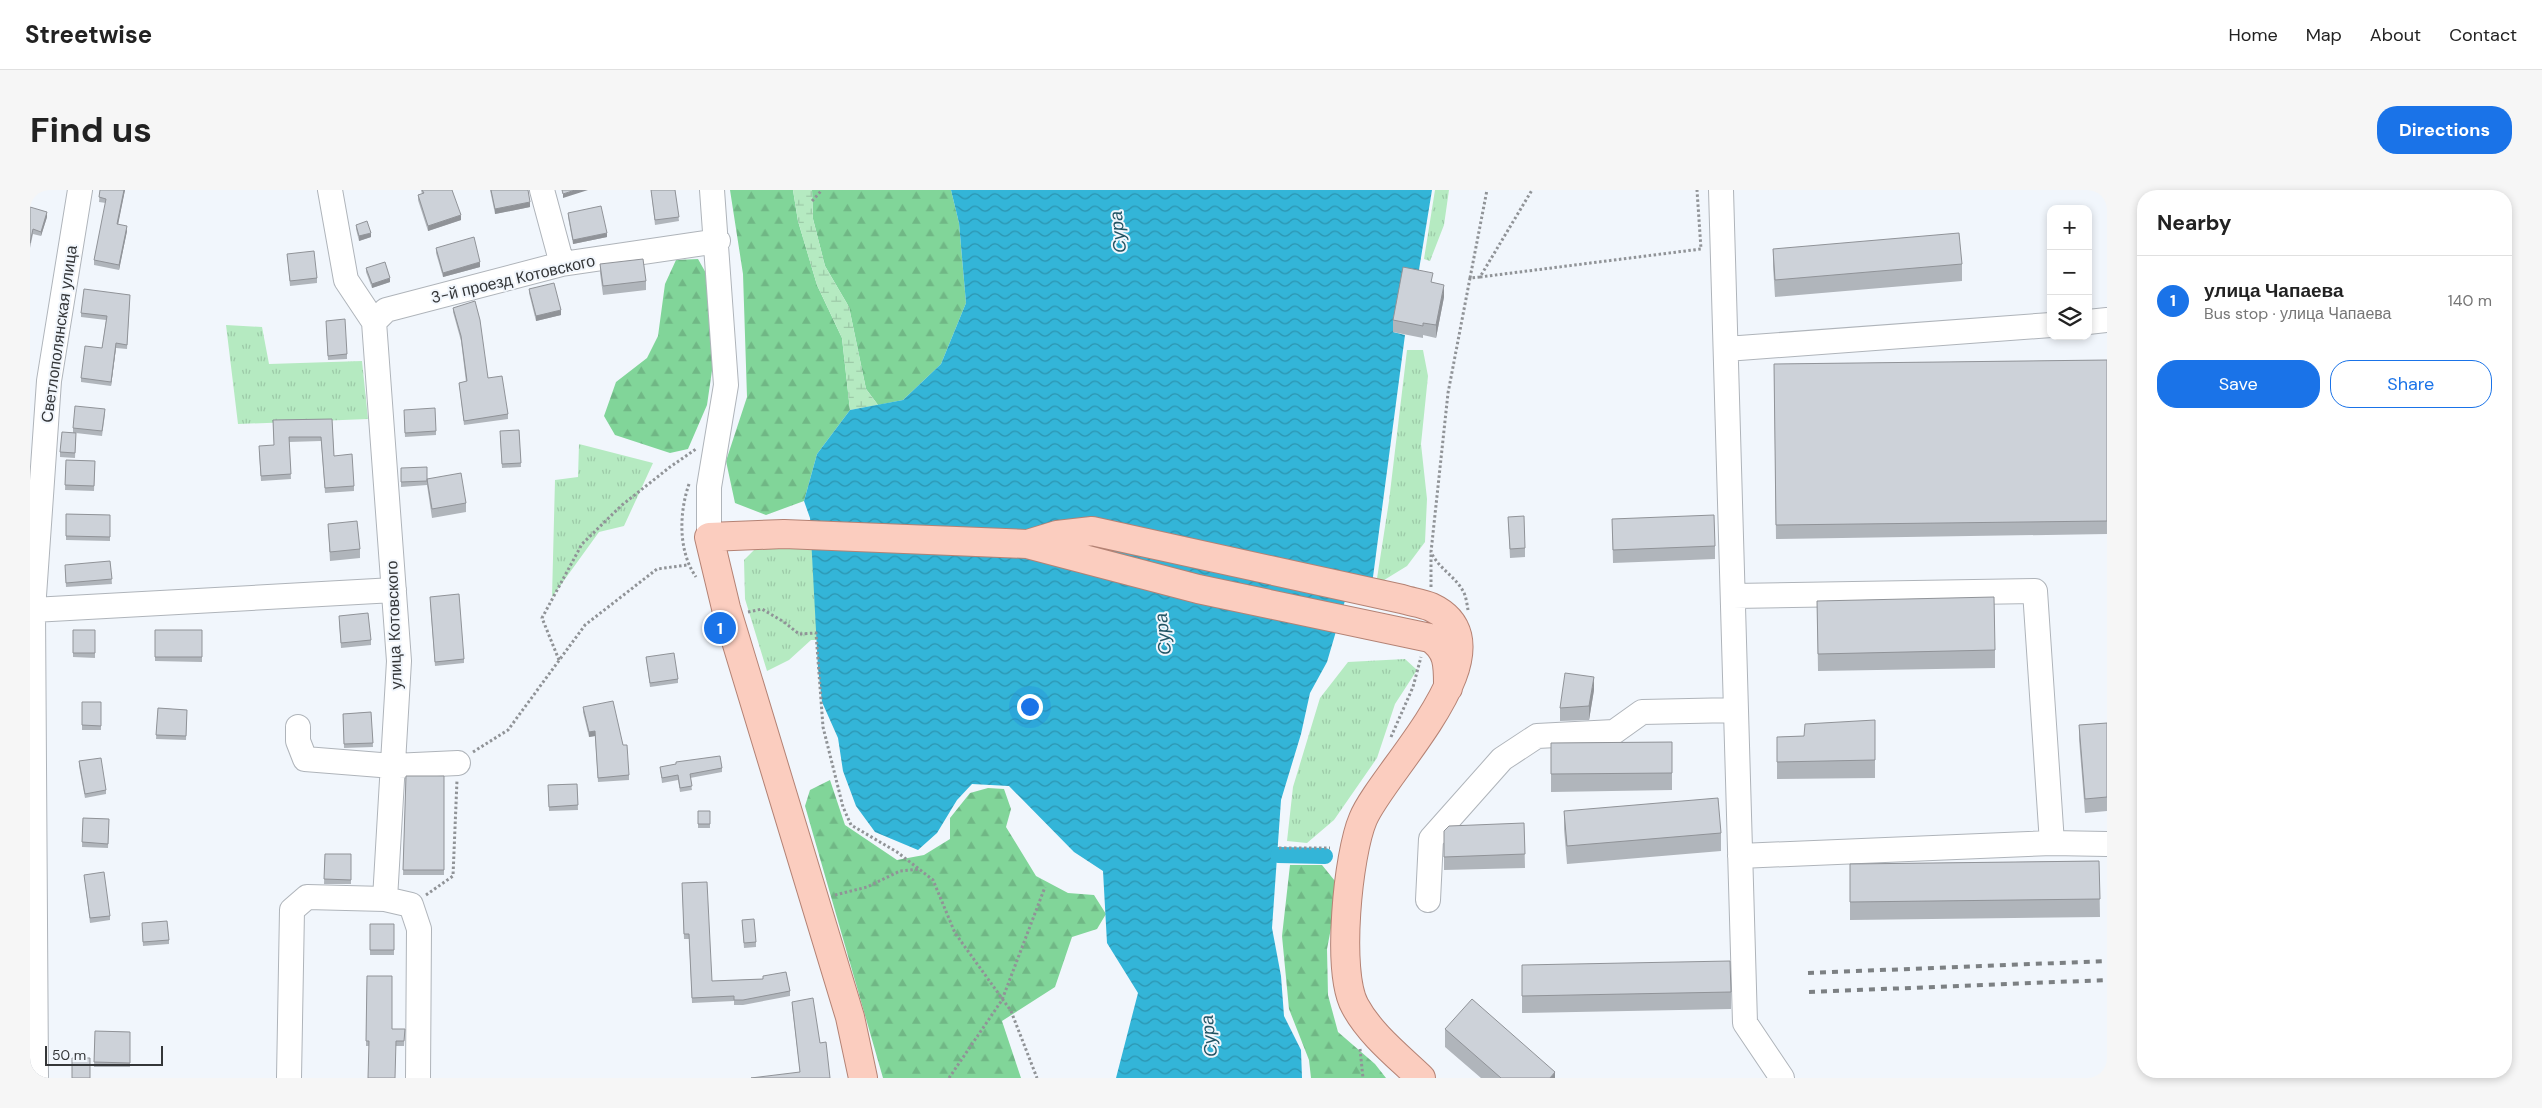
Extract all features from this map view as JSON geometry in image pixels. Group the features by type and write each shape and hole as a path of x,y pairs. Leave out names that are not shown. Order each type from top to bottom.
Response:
{"main road":[{"path":"1027,544 1057,535 1092,531 1430,606 1449,621 1456,632 1459,662 1448,688 1436,709 1379,790 1363,818 1353,856 1347,906 1346,961 1348,982 1354,1005 1370,1028 1421,1078"},
{"path":"863,1078 850,1017 726,608 709,537 784,534 1027,544 1198,589 1430,638 1439,644 1448,663 1448,688"}],"street":[{"name":"Светлополянская улица","path":"36,1078 32,623 49,381 80,190"},
{"name":"улица Котовского","path":"330,190 346,280 374,322 399,661 385,899"},
{"path":"542,190 562,264"},
{"path":"709,537 708,487 726,385 718,241 712,190"},
{"path":"1721,190 1745,1023 1782,1078"},
{"name":"3-й проезд Котовского","path":"374,322 386,310 562,264 718,241"},
{"path":"2092,322 2107,320"},
{"path":"1726,349 2047,325"},
{"path":"32,623 394,590"},
{"path":"1733,596 2035,591 2052,843"},
{"path":"1428,900 1431,839 1502,759 1537,736 1614,732 1642,712 1736,710"},
{"path":"298,727 298,741 305,760 393,766 458,762"},
{"path":"1740,856 2052,843 2107,844"},
{"path":"289,1078 292,910 307,897 385,899 411,905 419,929 418,1078"}],"path":[{"path":"812,201 822,190"},
{"path":"1470,278 1487,190"},
{"path":"1480,277 1701,249 1697,190"},
{"path":"559,661 542,618 582,544 622,505 670,467 718,434"},
{"path":"411,905 453,876 458,762 508,730 585,625 657,569 687,565"},
{"path":"740,614 762,609 784,622 799,634 816,633 823,726 843,807 851,825 897,852 933,880 955,933 1011,1011 1037,1078"},
{"path":"1279,848 1330,848"},
{"path":"830,896 867,887 900,871 919,869"},
{"path":"949,1078 1002,1000 1045,887"}],"green space":[{"path":"730,190 793,190 798,221 817,285 842,338 850,410 817,454 804,501 766,515 735,503 726,461 747,397 743,274"},
{"path":"793,190 812,190 813,219 825,266 849,307 866,389 878,405 850,410 842,338 817,285 798,221"},
{"path":"812,190 951,190 959,223 966,303 941,364 903,400 878,405 866,389 849,307 825,266 813,219"},
{"path":"1435,190 1449,190 1444,225 1430,261 1424,259"},
{"path":"698,259 711,282 718,329 707,405 688,449 670,453 615,435 604,416 616,382 647,358 658,336 665,284 676,260"},
{"path":"226,325 262,327 269,364 362,361 368,419 238,424"},
{"path":"1407,350 1423,350 1428,376 1421,444 1427,499 1425,542 1407,566 1376,585 1389,501"},
{"path":"579,444 653,463 624,526 599,532 552,597 555,480 578,477"},
{"path":"812,545 817,640 811,640 789,660 767,671 745,599 744,560 758,546"},
{"path":"1405,659 1417,670 1395,704 1377,758 1334,820 1307,843 1287,841 1293,787 1320,698 1348,662"},
{"path":"830,780 845,825 897,860 924,855 950,839 950,818 970,793 988,788 1004,789 1011,809 1006,827 1036,876 1068,893 1094,895 1106,914 1097,929 1072,937 1055,987 1002,1021 1021,1078 883,1078 805,806 810,790"},
{"path":"1290,865 1322,865 1339,886 1327,949 1328,995 1338,1032 1375,1064 1386,1078 1311,1078 1309,1060 1289,1009 1282,936"}],"water":[{"name":"Сура","path":"951,190 1432,190 1417,282 1393,332 1405,335 1371,592 1349,587 1327,662 1310,693 1301,734 1281,800 1272,928 1281,976 1284,1016 1301,1050 1302,1078 1116,1078 1138,993 1107,943 1103,871 1074,852 1009,786 972,784 957,800 937,833 918,850 875,832 856,806 843,771 838,738 822,702 818,668 810,518 804,501 817,454 850,410 903,400 941,364 966,303 959,223"}],"building":[{"path":"100,190 124,190 117,224 127,226 119,265 94,260 106,199 99,197"},
{"path":"422,190 452,190 461,215 428,226 418,195 424,193"},
{"path":"491,190 528,190 530,202 495,209"},
{"path":"562,190 575,190 563,194"},
{"path":"651,190 675,190 679,217 655,220"},
{"path":"601,206 607,233 573,240 568,213"},
{"path":"30,207 47,212 41,232 33,229 30,243"},
{"path":"367,221 371,233 359,236 356,225"},
{"path":"1959,233 1962,264 1775,280 1773,249"},
{"path":"474,237 480,262 443,273 436,248"},
{"path":"314,251 317,278 290,281 287,254"},
{"path":"643,259 646,281 603,286 600,264"},
{"path":"385,262 390,278 372,284 366,268"},
{"path":"1403,267 1433,273 1431,282 1444,285 1436,325 1423,323 1423,326 1393,320"},
{"path":"554,283 561,310 536,316 529,289"},
{"path":"84,289 130,295 127,345 116,343 111,382 81,378 85,346 102,348 107,316 81,313"},
{"path":"475,301 480,320 488,378 502,376 508,414 464,421 459,383 467,381 461,336 453,308"},
{"path":"345,319 347,354 328,356 326,321"},
{"path":"2107,360 2107,521 1776,525 1774,364"},
{"path":"75,406 105,409 102,431 73,428"},
{"path":"435,408 436,431 405,433 404,410"},
{"path":"332,419 334,456 352,454 354,486 325,488 321,437 289,437 291,474 261,476 259,446 274,445 273,420"},
{"path":"519,430 521,463 502,464 500,431"},
{"path":"62,432 76,433 75,453 60,452"},
{"path":"66,460 95,461 94,486 65,485"},
{"path":"427,467 427,481 401,482 401,468"},
{"path":"461,473 466,503 432,509 427,479"},
{"path":"66,514 110,515 110,537 66,536"},
{"path":"1714,515 1715,546 1613,550 1612,519"},
{"path":"1524,516 1525,548 1510,549 1508,517"},
{"path":"357,521 360,549 330,552 328,524"},
{"path":"110,561 112,579 66,583 65,565"},
{"path":"459,594 464,659 435,662 430,597"},
{"path":"1994,597 1995,650 1818,654 1817,601"},
{"path":"368,613 371,640 341,643 339,616"},
{"path":"73,630 95,630 95,653 73,653"},
{"path":"155,630 202,630 202,657 155,657"},
{"path":"674,653 678,679 650,683 646,657"},
{"path":"1565,673 1594,677 1589,706 1560,708"},
{"path":"613,701 623,745 627,745 629,775 598,778 595,731 589,732 583,707"},
{"path":"82,702 101,702 101,726 82,725"},
{"path":"158,708 187,710 186,736 156,735"},
{"path":"371,712 373,743 344,744 343,714"},
{"path":"1875,720 1875,760 1777,762 1777,737 1804,736 1805,724"},
{"path":"2107,723 2107,797 2085,799 2079,725"},
{"path":"1672,742 1672,773 1551,774 1551,743"},
{"path":"720,756 722,768 690,774 692,786 680,788 678,775 662,778 660,767 676,764 676,762"},
{"path":"101,758 106,790 85,794 79,761"},
{"path":"406,776 444,776 444,870 403,870"},
{"path":"577,784 578,805 549,807 548,785"},
{"path":"1718,798 1721,833 1567,846 1564,811"},
{"path":"698,811 710,811 710,824 698,824"},
{"path":"83,818 109,819 108,844 82,842"},
{"path":"1524,823 1525,854 1444,857 1444,831 1449,826"},
{"path":"325,854 351,854 351,880 324,879"},
{"path":"2099,861 2100,899 1850,902 1850,864"},
{"path":"104,872 110,916 90,918 84,875"},
{"path":"707,882 712,981 763,979 763,976 786,972 790,991 743,1000 734,1000 734,996 692,998 689,934 684,934 682,883"},
{"path":"754,919 756,942 744,943 742,920"},
{"path":"167,921 169,940 143,942 142,923"},
{"path":"370,924 394,924 394,950 370,950"},
{"path":"1730,961 1731,992 1522,996 1522,965"},
{"path":"367,976 392,976 392,1029 405,1029 404,1041 396,1041 395,1078 368,1078 369,1041 366,1041"},
{"path":"813,998 820,1043 826,1042 830,1078 751,1078 800,1072 792,1002"},
{"path":"1472,999 1555,1072 1550,1078 1501,1078 1445,1029"},
{"path":"95,1031 130,1032 130,1063 94,1062"},
{"path":"72,1058 90,1058 90,1078 72,1078"}],"waterway":[{"path":"1278,855 1325,856"}],"railway":[{"path":"1808,973 2107,961"},
{"path":"1809,992 2107,980"}],"place":[{"name":"улица Чапаева","path":"720,628"}]}
